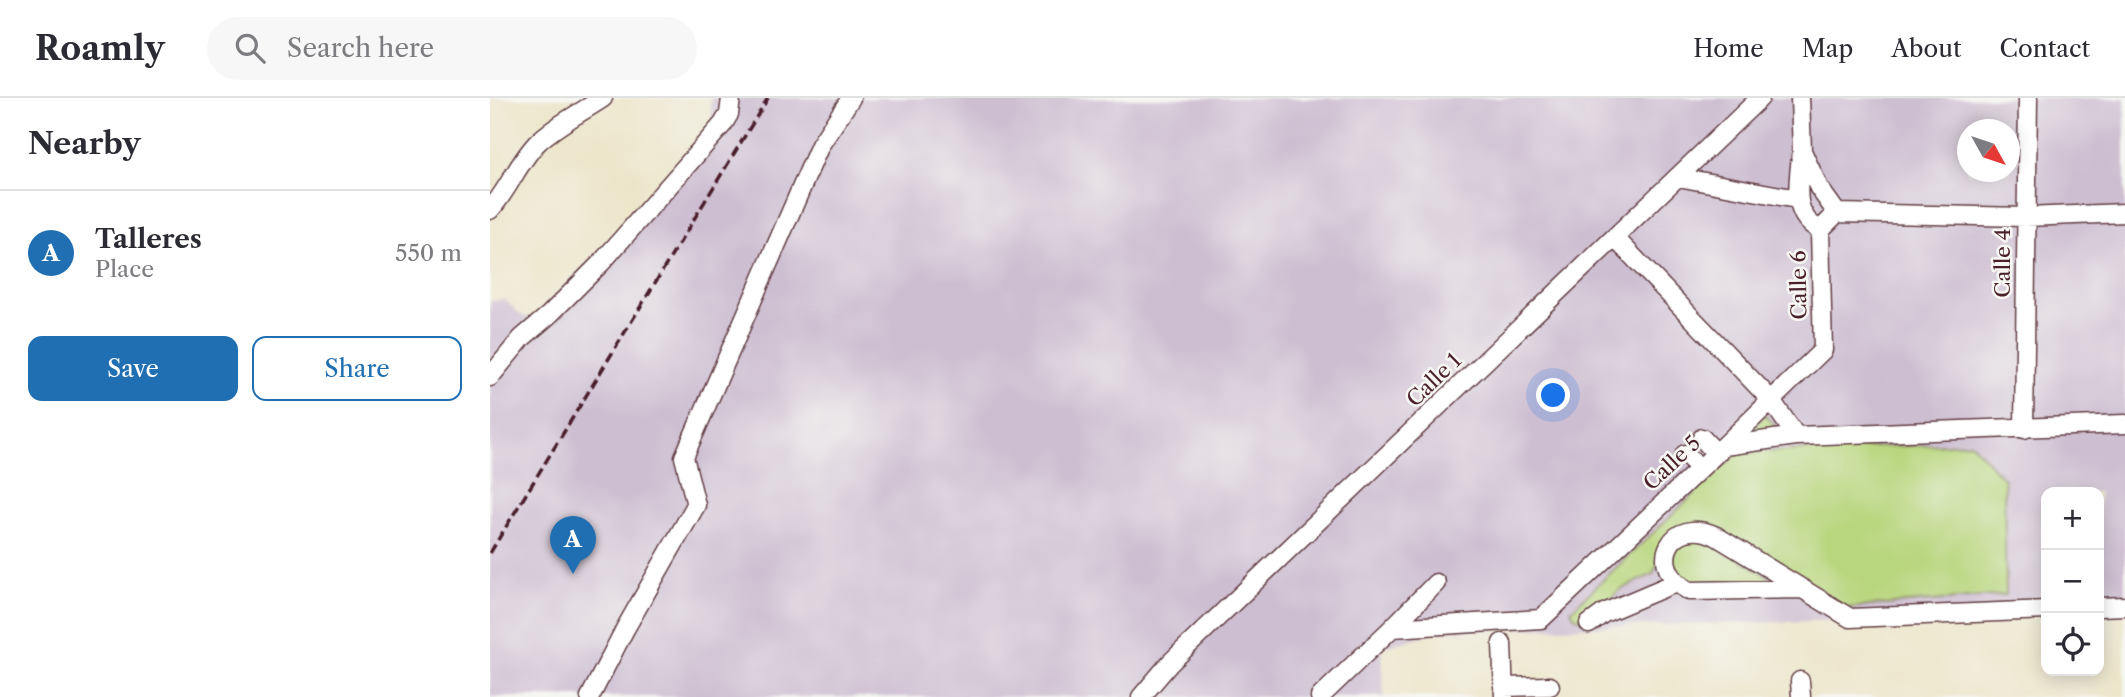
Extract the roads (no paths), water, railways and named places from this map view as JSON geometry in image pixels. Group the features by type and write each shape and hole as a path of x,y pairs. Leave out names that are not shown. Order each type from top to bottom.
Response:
{"lane":[{"path":"490,210 507,190 522,163 539,141 603,98"},
{"path":"490,377 522,338 601,263 714,134 729,114 731,98"},
{"path":"590,697 625,629 696,505 684,457 820,145 851,98"},
{"name":"Calle 1","path":"1141,697 1170,663 1760,98"},
{"path":"1800,98 1802,152 1797,200 1807,222 1820,230"},
{"name":"Calle 4","path":"2024,429 2028,98"},
{"path":"1802,152 1819,188 1837,213 2026,217 2125,213"},
{"path":"1678,177 1797,200"},
{"name":"Calle 6","path":"1720,450 1823,350 1820,230 1837,213"},
{"path":"1615,238 1771,400 1796,436"},
{"name":"Calle 5","path":"1392,628 1462,616 1541,619 1586,564 1657,497 1700,468 1720,450 1796,436 2125,424"},
{"path":"1702,439 1720,450"},
{"path":"1685,454 1700,468"},
{"path":"1675,583 1665,561 1667,550 1679,535 1698,530 1716,536 1850,618 2041,610"},
{"path":"1320,697 1436,583"},
{"path":"1589,624 1604,612 1675,583 1698,592 1803,589"},
{"path":"2104,607 2125,606"},
{"path":"1502,643 1503,692 1550,686"}],"railway":[{"path":"490,553 768,98"}],"place":[{"name":"Talleres","path":"573,574"}]}
